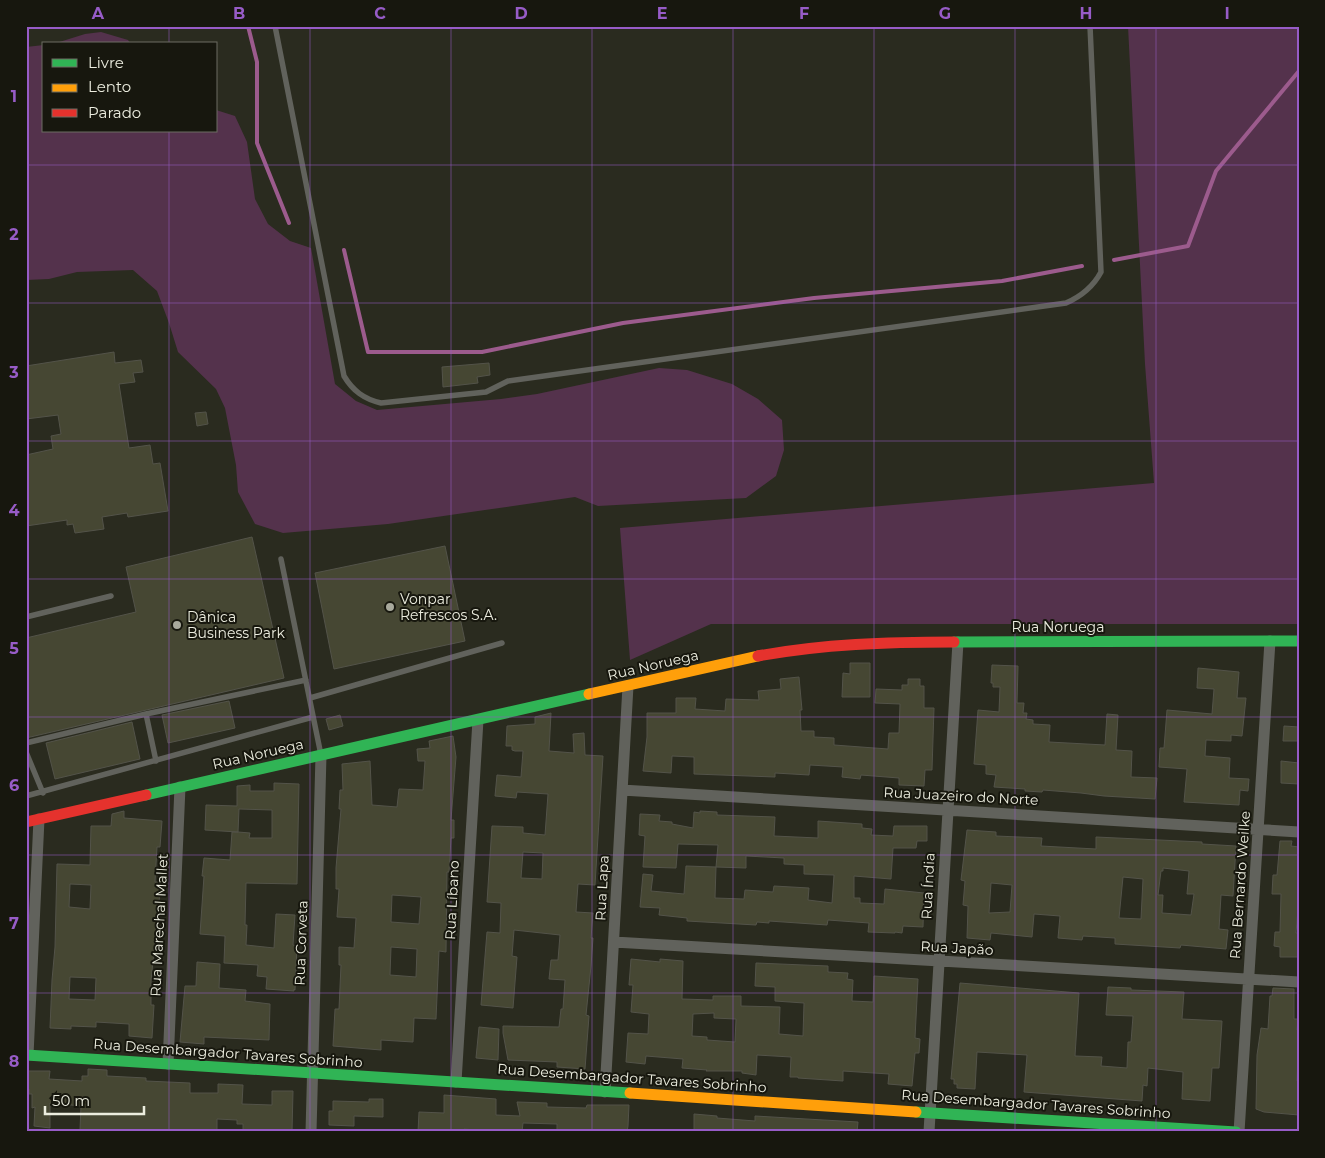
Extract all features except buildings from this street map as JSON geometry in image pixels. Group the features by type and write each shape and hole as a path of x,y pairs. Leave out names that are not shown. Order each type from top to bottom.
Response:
{"street":[{"name":"Rua Bernardo Weilke","path":"1237,1132 1249,980 1270,641"},
{"name":"Rua Noruega","path":"26,822 758,656 810,647 862,643 1299,641"},
{"name":"Rua Índia","path":"929,1132 958,642"},
{"name":"Rua Lapa","path":"605,1092 628,686"},
{"name":"Rua Líbano","path":"456,1082 478,720"},
{"name":"Rua Corveta","path":"311,1132 321,755"},
{"name":"Rua Marechal Mallet","path":"168,1064 180,787"},
{"name":"Rua Juazeiro do Norte","path":"622,790 1299,832"},
{"path":"27,1055 38,819"},
{"name":"Rua Japão","path":"614,942 1299,982"},
{"name":"Rua Desembargador Tavares Sobrinho","path":"27,1055 1237,1132"}],"lane":[{"path":"275,26 344,376 358,394 381,403 486,392 508,381 1066,303 1074,300 1088,290 1101,272 1090,26"},
{"path":"281,558 321,755"},
{"path":"26,618 111,596"},
{"path":"310,698 502,643"},
{"path":"26,743 146,714 306,680"},
{"path":"146,714 156,761"},
{"path":"26,796 43,793 314,717"},
{"path":"26,752 43,793"}],"shaded area":[{"path":"1128,26 1299,26 1299,624 711,624 630,660 620,528 1154,483 1145,364"},
{"path":"101,32 130,42 59,42 85,34"},
{"path":"42,45 42,132 218,132 218,111 235,116 247,142 255,199 268,224 290,241 311,248 335,384 356,401 377,410 501,399 537,394 659,368 687,370 732,384 758,399 782,420 784,450 776,476 746,498 598,506 575,497 388,524 283,533 255,524 238,492 236,465 225,408 216,389 178,352 157,291 133,270 77,272 49,279 26,280 26,47"}],"waterway":[{"path":"248,26 257,62 257,143 289,223"},
{"path":"1114,260 1188,246 1216,171 1299,71"},
{"path":"344,250 368,352 482,352 623,323 814,298 1002,281 1082,266"}],"traffic: fast":[{"path":"954,642 1299,641"},
{"path":"146,795 589,694"},
{"path":"26,1055 630,1093"},
{"path":"916,1112 1236,1132"}],"traffic: slow":[{"path":"589,694 758,656"},
{"path":"630,1093 916,1112"}],"traffic: jam":[{"path":"758,656 856,644 954,642"},
{"path":"26,822 146,795"}],"place":[{"name":"Vonpar Refrescos S.A.","path":"390,607"},
{"name":"Dânica Business Park","path":"177,625"}]}
